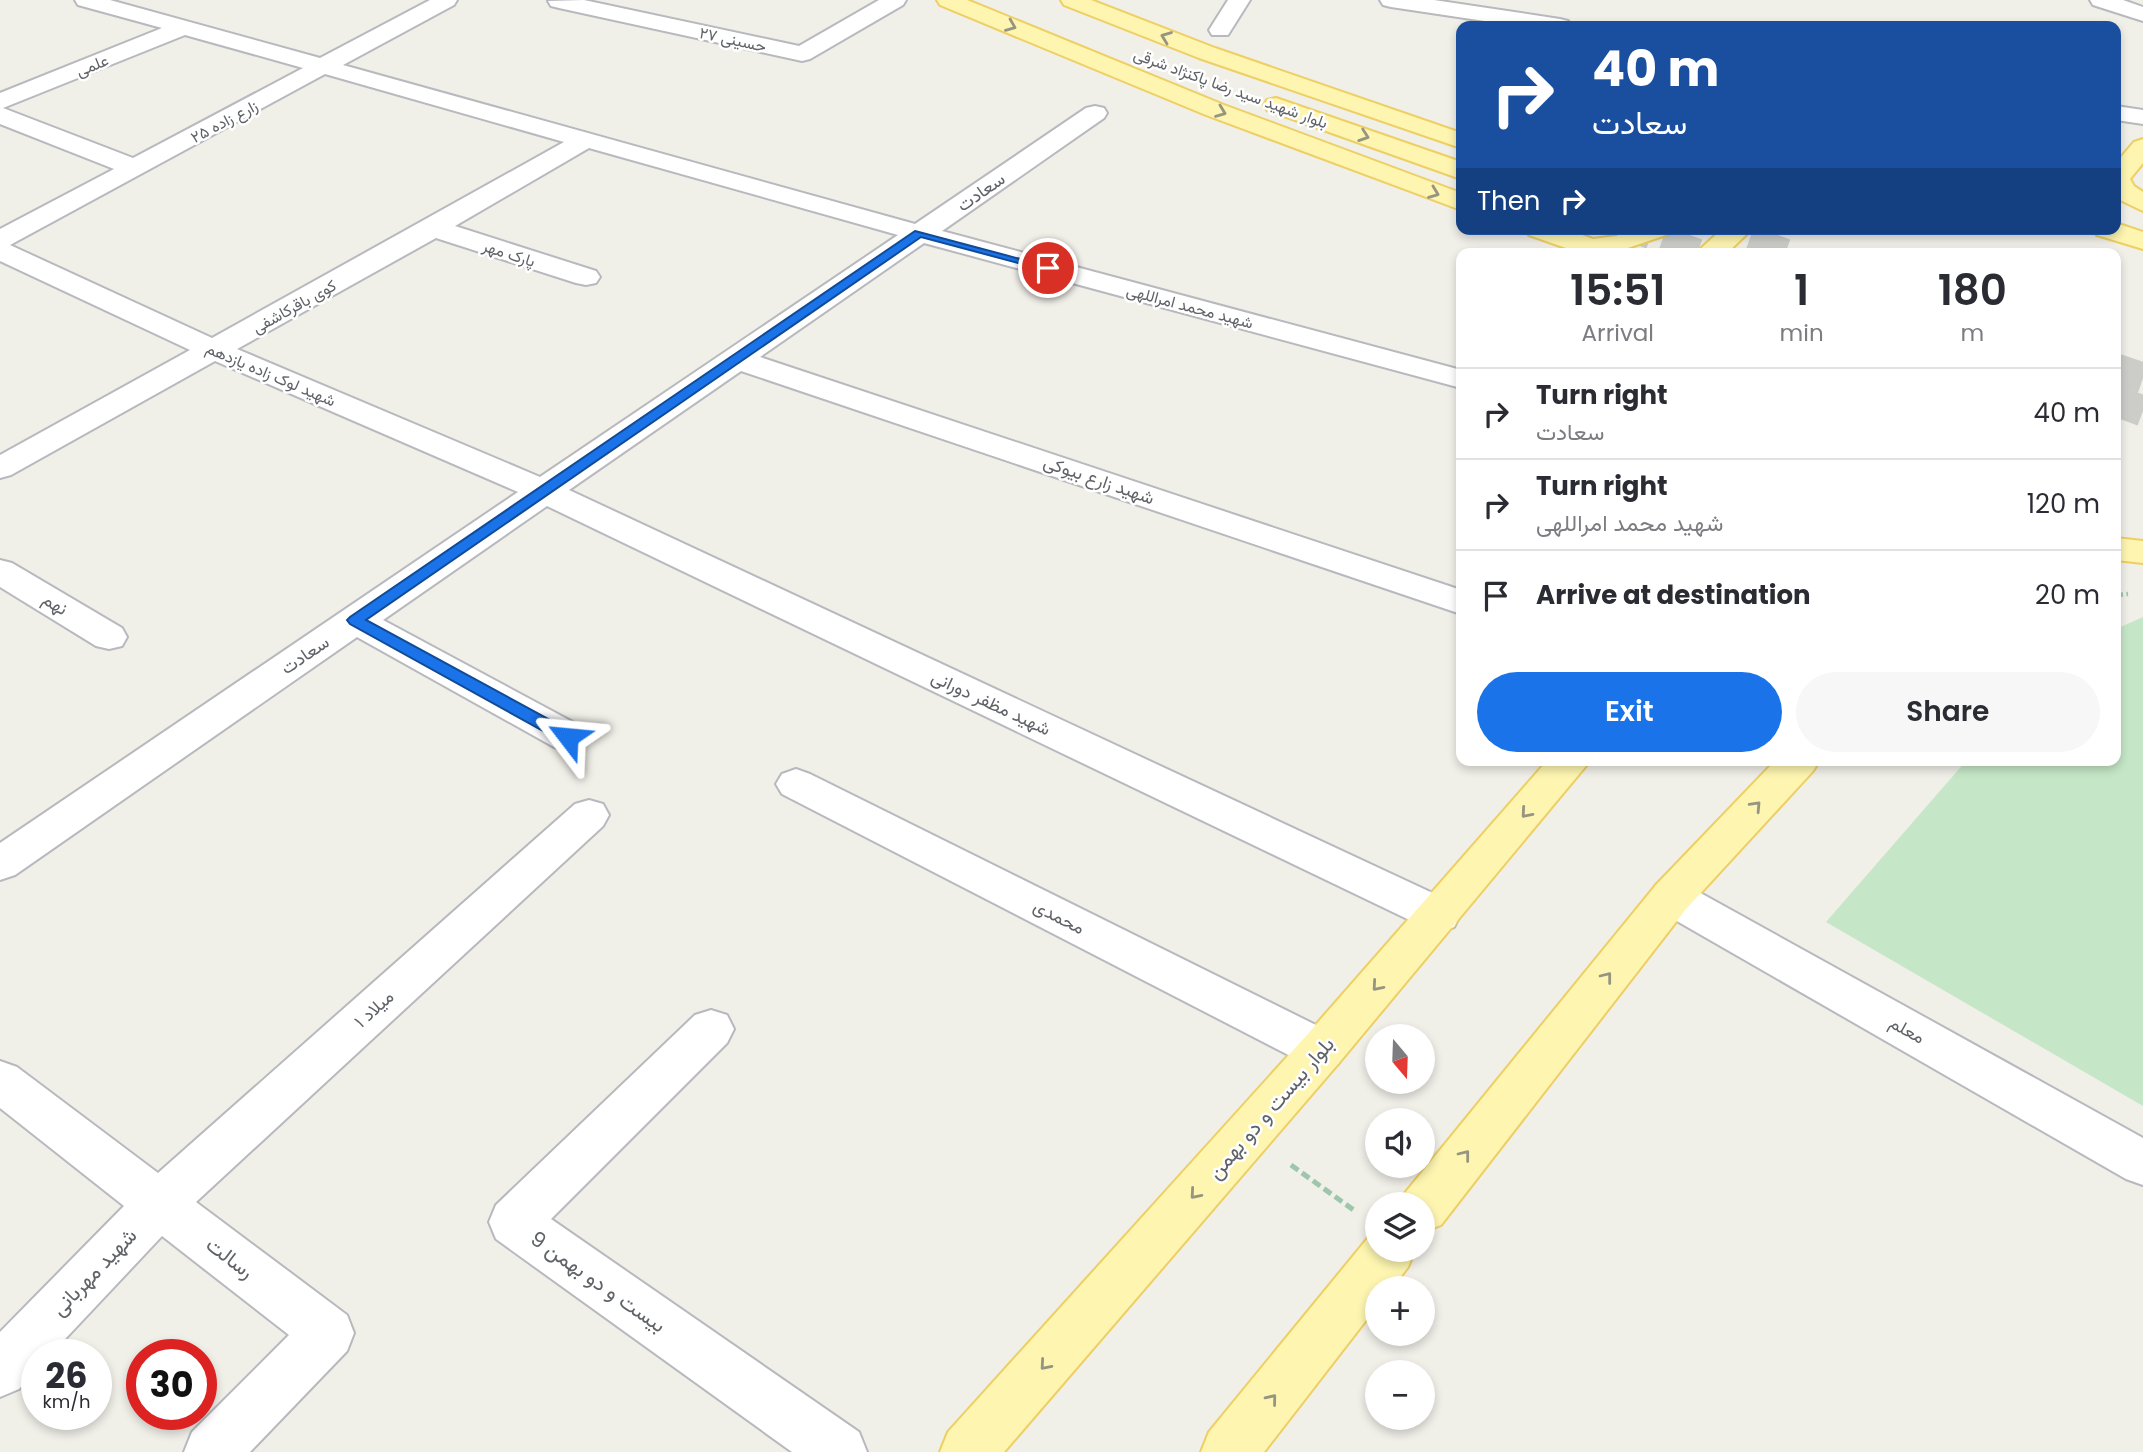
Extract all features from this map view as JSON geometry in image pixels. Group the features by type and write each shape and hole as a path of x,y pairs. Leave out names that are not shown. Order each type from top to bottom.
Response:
{"main road":[{"path":"948,0 1215,110 1456,200"},
{"name":"بلوار شهید سید رضا پاکنژاد شرقی","path":"1003,0 1193,76"},
{"name":"بلوار شهید سید رضا پاکنژاد شرقی","path":"1072,0 1207,53 1456,139"},
{"path":"1198,22 1246,38"},
{"name":"بلوار شهید سید رضا پاکنژاد شرقی","path":"1257,99 1456,169"},
{"path":"2121,174 2143,147"},
{"path":"2121,187 2143,203"},
{"path":"2121,234 2143,241"},
{"path":"1556,235 1591,248"},
{"path":"1604,248 1641,235"},
{"path":"1716,248 1732,235"},
{"name":"بلوار بیست و دو بهمن","path":"968,1452 1322,1050 1566,766"},
{"path":"1435,1194 1671,897 1794,766"},
{"path":"1229,1452 1365,1253"}],"street":[{"name":"شهید محمد امراللهی","path":"86,0 919,233 1456,378"},
{"path":"134,14 164,0"},
{"name":"زارع زاده ۲۵","path":"0,240 326,67 446,0"},
{"name":"حسینی ۲۷","path":"559,1 802,54 895,0"},
{"path":"1220,30 1239,0"},
{"path":"1391,0 1528,21"},
{"path":"2101,0 2143,14"},
{"name":"علمی","path":"0,102 185,27"},
{"name":"سعادت","path":"0,864 1095,113"},
{"path":"2121,114 2143,117"},
{"path":"0,115 135,168"},
{"name":"کوی باقرکاشفی","path":"0,468 433,228 585,140"},
{"name":"پارک مهر","path":"433,228 586,277"},
{"name":"شهید لوک زاده یازدهم","path":"0,251 214,350 543,491"},
{"name":"شهید زارع بیوکی","path":"736,359 1456,600"},
{"name":"شهید مظفر دورانی","path":"543,491 1438,915"},
{"name":"نهم","path":"0,571 109,637"},
{"path":"355,620 568,737"},
{"name":"محمدی","path":"796,784 1322,1050"},
{"name":"میلاد ۱","path":"159,1203 589,815"},
{"name":"معلم","path":"1671,897 2143,1163"},
{"name":"9 بیست و دو بهمن","path":"711,1029 514,1223 839,1452"},
{"name":"رسالت","path":"0,1081 328,1333 212,1452"},
{"name":"شهید مهربانی","path":"0,1370 159,1203"}],"path":[{"path":"1248,1134 1365,1224"}],"green space":[{"path":"2143,617 2143,1106 1826,922 1962,766 2121,766 2121,627"}],"tunnel":[{"path":"1644,235 1680,248"},
{"path":"1732,235 1768,248"},
{"path":"1675,246 1680,248"},
{"path":"1763,246 1768,248"},
{"path":"2121,371 2143,378"},
{"path":"2121,403 2143,411"}],"route":[{"path":"568,737 355,620 919,233 1048,268"}]}
